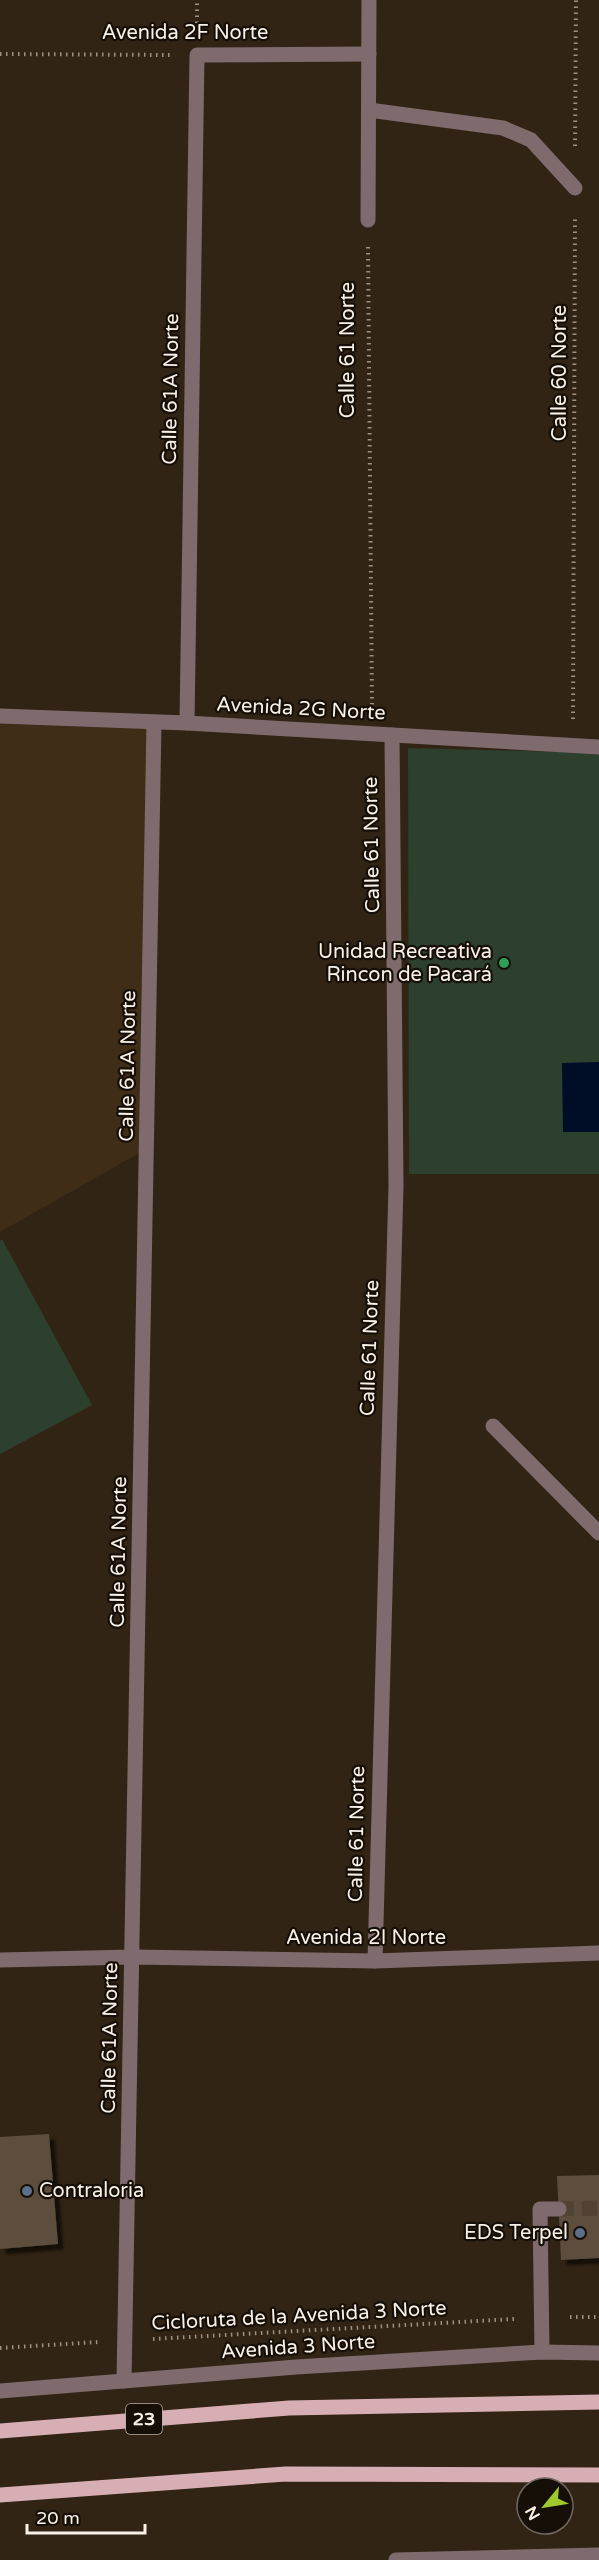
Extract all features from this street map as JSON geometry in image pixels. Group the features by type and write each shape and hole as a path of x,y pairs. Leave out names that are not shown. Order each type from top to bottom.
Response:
{"main road":[{"name":"23","path":"0,2431 289,2408 599,2402"},
{"path":"0,2495 286,2474 599,2475"}],"street":[{"path":"368,220 369,0"},
{"name":"Avenida 2F Norte","path":"197,55 369,54"},
{"name":"Calle 61A Norte","path":"187,723 197,55"},
{"path":"369,110 503,128 531,140 575,188"},
{"name":"Avenida 2G Norte","path":"0,716 187,723 599,747"},
{"name":"Calle 61A Norte","path":"124,2382 154,723"},
{"name":"Calle 61 Norte","path":"375,1961 396,1186 392,735"},
{"path":"493,1426 599,1533"},
{"name":"Avenida 2I Norte","path":"0,1960 133,1957 375,1961 599,1953"},
{"path":"542,2352 540,2209 559,2209"},
{"name":"Avenida 3 Norte","path":"0,2391 296,2367 542,2352 599,2353"},
{"path":"396,2560 599,2555"}],"path":[{"name":"Calle 60 Norte","path":"573,746 576,0"},
{"name":"Avenida 2F Norte","path":"0,54 197,55"},
{"name":"Calle 61 Norte","path":"368,220 372,735"},
{"name":"Cicloruta de la Avenida 3 Norte","path":"0,2348 541,2318 599,2317"}],"shaded area":[{"path":"0,716 154,723 148,1148 0,1232"}],"green space":[{"name":"Unidad Recreativa Rincon de Pacará","path":"408,748 599,753 599,1174 409,1174"},
{"path":"2,1239 92,1405 0,1454 0,1241"}],"water":[{"path":"599,1062 599,1132 563,1132 562,1063"}],"building":[{"name":"Contraloria","path":"49,2134 58,2244 0,2249 0,2137"},
{"name":"EDS Terpel","path":"599,2175 599,2258 561,2260 557,2176"}],"tunnel":[{"path":"559,2209 599,2208"}],"place":[{"name":"Unidad Recreativa Rincon de Pacará","path":"504,963"},
{"name":"Contraloria","path":"27,2191"},
{"name":"EDS Terpel","path":"580,2233"}]}
